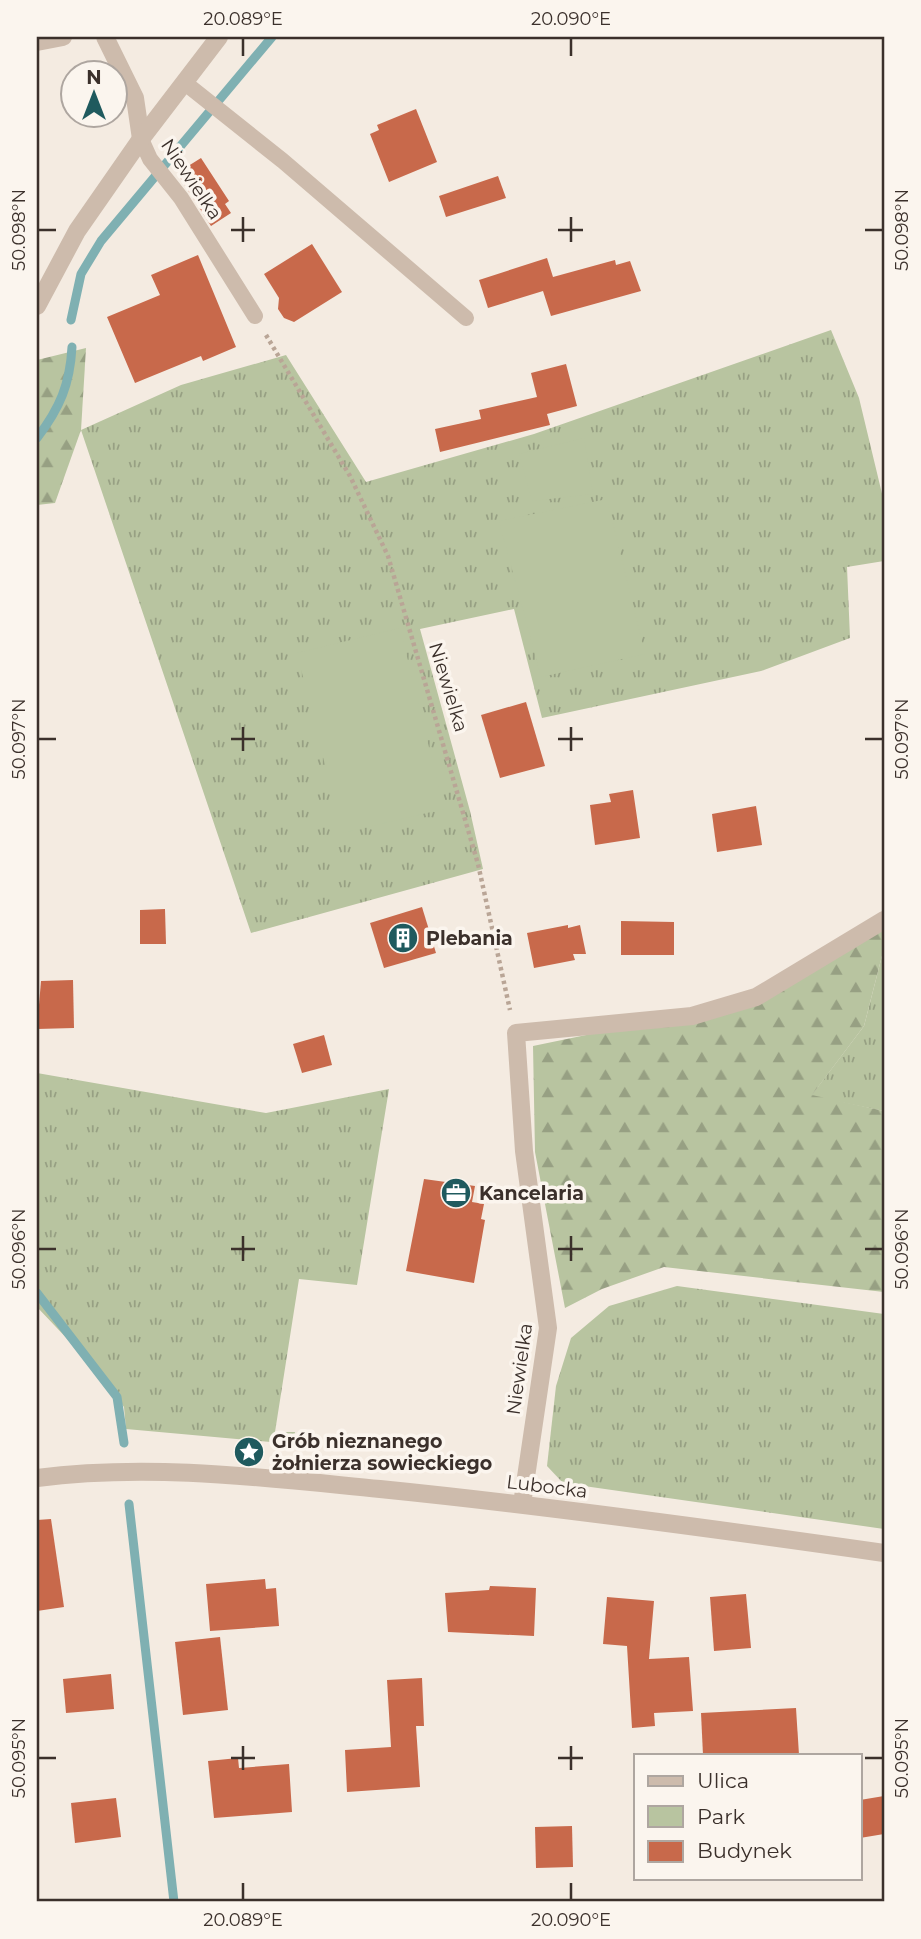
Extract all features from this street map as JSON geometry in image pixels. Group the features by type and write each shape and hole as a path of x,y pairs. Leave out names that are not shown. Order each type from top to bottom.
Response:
{"street":[{"path":"37,42 63,37"},
{"path":"105,37 135,98 141,139"},
{"path":"141,139 219,37"},
{"name":"Niewielka","path":"37,306 77,231 141,139"},
{"path":"516,1032 692,1016 757,997 884,920"},
{"name":"Niewielka","path":"516,1032 524,1151 548,1328 522,1504"},
{"name":"Lubocka","path":"37,1478 88,1474 197,1473 522,1504 884,1553"}],"lane":[{"path":"185,83 304,179 466,318"},
{"name":"Niewielka","path":"141,139 256,316"}],"path":[{"name":"Niewielka","path":"256,316 350,476 388,556 478,864 516,1032"}],"green space":[{"path":"831,330 859,398 884,502 884,561 847,567 850,638 761,671 542,718 514,609 420,629 470,811 483,869 251,933 81,430 181,385 286,355 366,482 534,434"},
{"path":"86,348 81,430 55,503 37,505 37,360"},
{"path":"584,438 593,494 532,501 519,454"},
{"path":"607,499 645,654 541,677 499,521"},
{"path":"400,628 444,809 342,833 297,653"},
{"path":"884,919 884,948 864,1026 812,1095 884,1111 884,1292 664,1267 602,1289 565,1308 535,1152 533,1046 731,1005"},
{"path":"884,948 884,1111 811,1096 864,1026"},
{"path":"37,1073 266,1113 389,1089 357,1285 299,1279 275,1432 295,1432 293,1444 126,1429 124,1407 92,1365 37,1307"},
{"path":"677,1286 884,1314 884,1529 563,1483 547,1466 556,1386 571,1338 609,1306"}],"building":[{"path":"416,109 437,162 389,182 370,134 379,130 377,125"},
{"path":"201,158 229,201 225,204 231,213 211,226 177,173"},
{"path":"498,176 506,198 446,217 439,196"},
{"path":"312,244 342,292 294,322 284,318 278,309 279,298 264,274"},
{"path":"198,255 236,347 203,361 201,356 135,383 107,317 160,295 151,275"},
{"path":"547,258 553,277 615,260 616,265 630,261 641,291 551,316 543,291 488,308 479,280"},
{"path":"566,364 577,406 547,414 550,425 440,452 435,429 481,419 479,410 537,397 531,373"},
{"path":"526,702 545,766 500,778 481,715"},
{"path":"633,790 640,838 595,845 590,805 611,802 609,794"},
{"path":"756,806 762,845 717,852 712,814"},
{"name":"Plebania","path":"422,907 436,953 384,968 370,923"},
{"path":"165,909 166,944 140,944 140,910"},
{"path":"621,921 674,922 674,955 621,955"},
{"path":"568,925 568,928 580,925 586,954 573,954 575,960 534,968 527,933"},
{"path":"73,980 74,1028 37,1029 41,981"},
{"path":"324,1035 332,1065 302,1073 293,1044"},
{"path":"424,1179 475,1186 472,1202 484,1204 481,1219 485,1220 474,1283 406,1271"},
{"path":"51,1519 64,1607 37,1611 37,1520"},
{"path":"265,1579 266,1589 276,1588 279,1626 210,1631 206,1584"},
{"path":"490,1586 536,1588 534,1636 448,1632 445,1593 489,1590"},
{"path":"746,1594 751,1648 714,1651 710,1597"},
{"path":"607,1597 654,1601 649,1659 689,1657 693,1711 654,1713 655,1726 632,1728 627,1646 603,1644"},
{"path":"220,1637 228,1710 183,1715 175,1642"},
{"path":"111,1674 114,1709 66,1713 63,1679"},
{"path":"422,1678 424,1726 416,1726 420,1787 347,1792 345,1750 391,1747 387,1680"},
{"path":"796,1708 799,1754 703,1754 701,1713"},
{"path":"238,1758 239,1768 289,1764 292,1812 214,1818 208,1761"},
{"path":"884,1796 884,1834 862,1838 862,1800"},
{"path":"116,1798 121,1837 75,1843 71,1803"},
{"path":"572,1826 573,1867 536,1868 535,1827"}],"waterway":[{"path":"71,320 81,274 101,241 272,37"},
{"path":"37,438 62,395 69,373 72,347"},
{"path":"37,1293 117,1397 124,1443"},
{"path":"129,1504 174,1902"}],"place":[{"name":"Plebania","path":"403,938"},
{"name":"Kancelaria","path":"456,1193"},
{"name":"Grób nieznanego żołnierza sowieckiego","path":"249,1452"}]}
